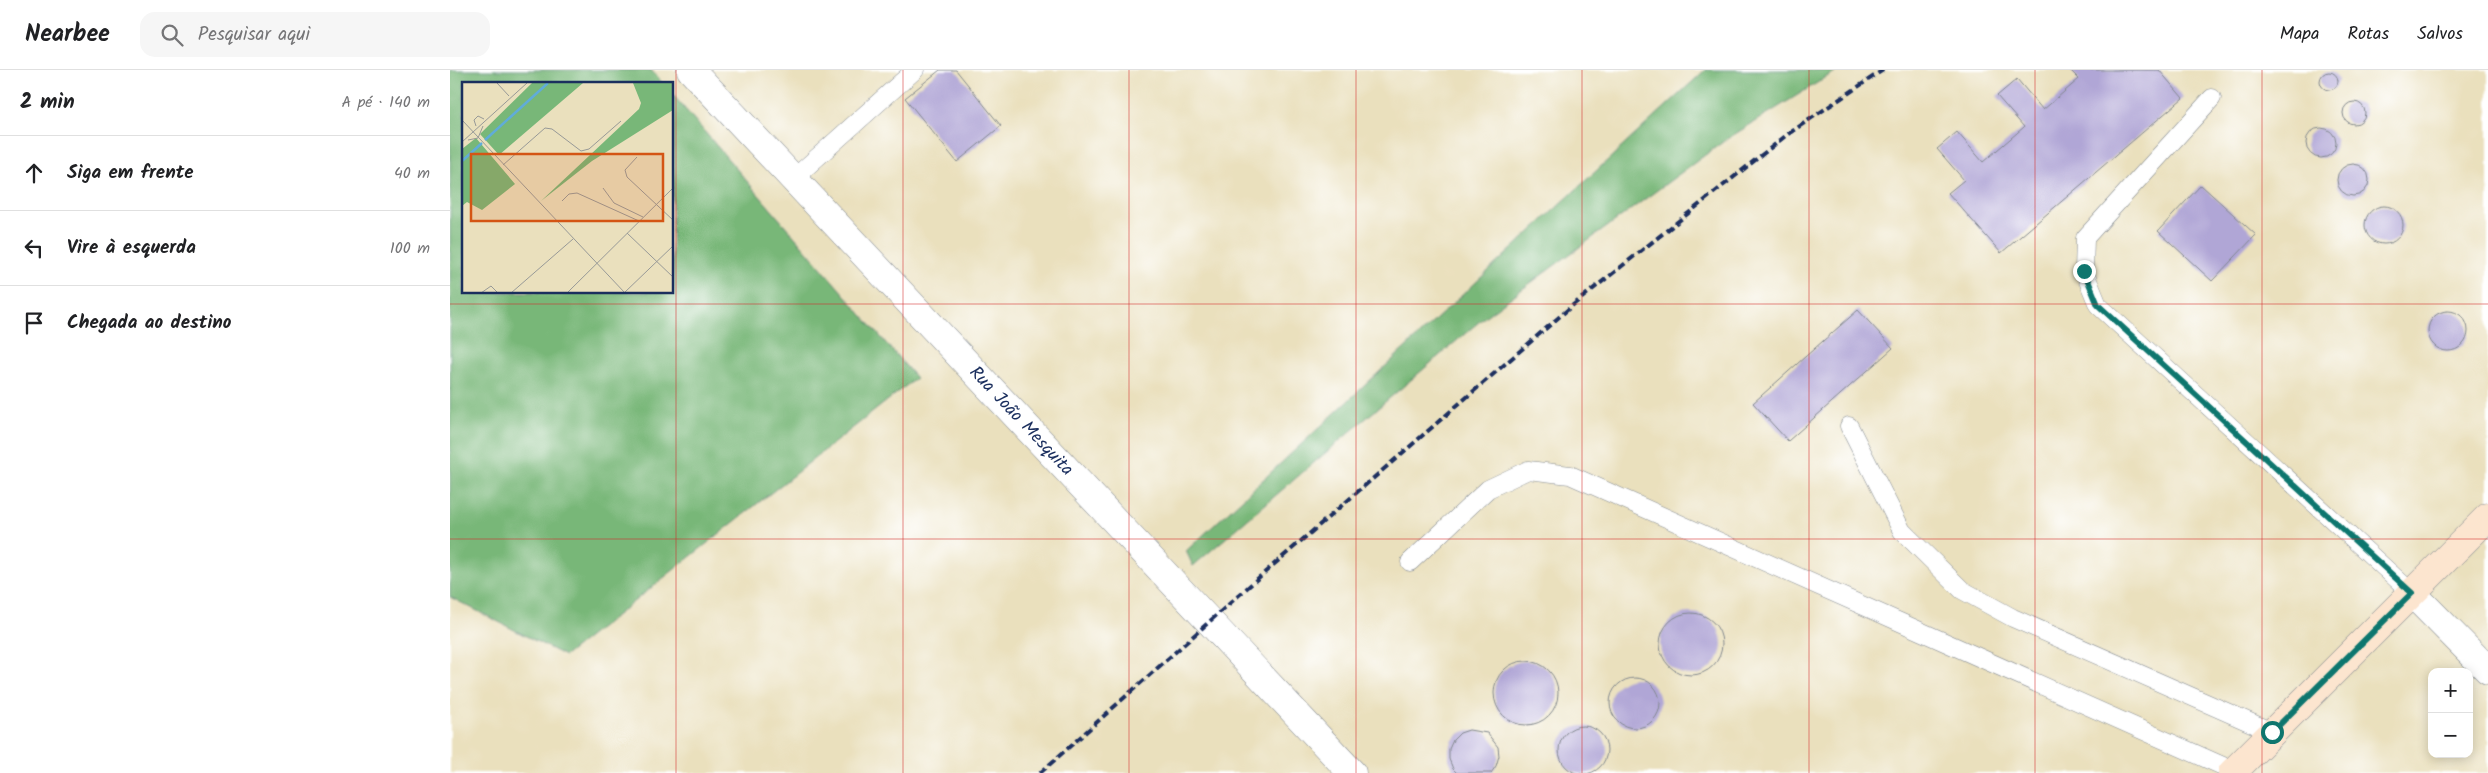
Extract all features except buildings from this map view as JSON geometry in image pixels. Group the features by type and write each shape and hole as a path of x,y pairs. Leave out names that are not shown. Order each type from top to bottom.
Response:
{"main road":[{"path":"2233,772 2488,517"}],"street":[{"name":"Rua João Mesquita","path":"691,70 1352,773"},
{"path":"2412,593 2488,670"}],"lane":[{"path":"793,179 916,70"},
{"path":"2212,98 2085,238 2084,271 2098,305 2412,593"},
{"path":"1849,426 1902,531 1962,590 2013,618 2272,732"},
{"path":"1410,562 1488,489 1528,470 1570,475 2233,772"}],"green space":[{"path":"450,70 651,70 661,82 462,82 462,294 674,294 674,96 916,378 565,656 450,597"},
{"path":"1705,70 1838,70 1727,139 1487,315 1193,566 1186,551"}],"railway":[{"path":"1040,773 1256,580 1573,305 1788,134 1883,70"}],"route":[{"path":"2084,271 2098,305 2412,593 2272,732"}]}
